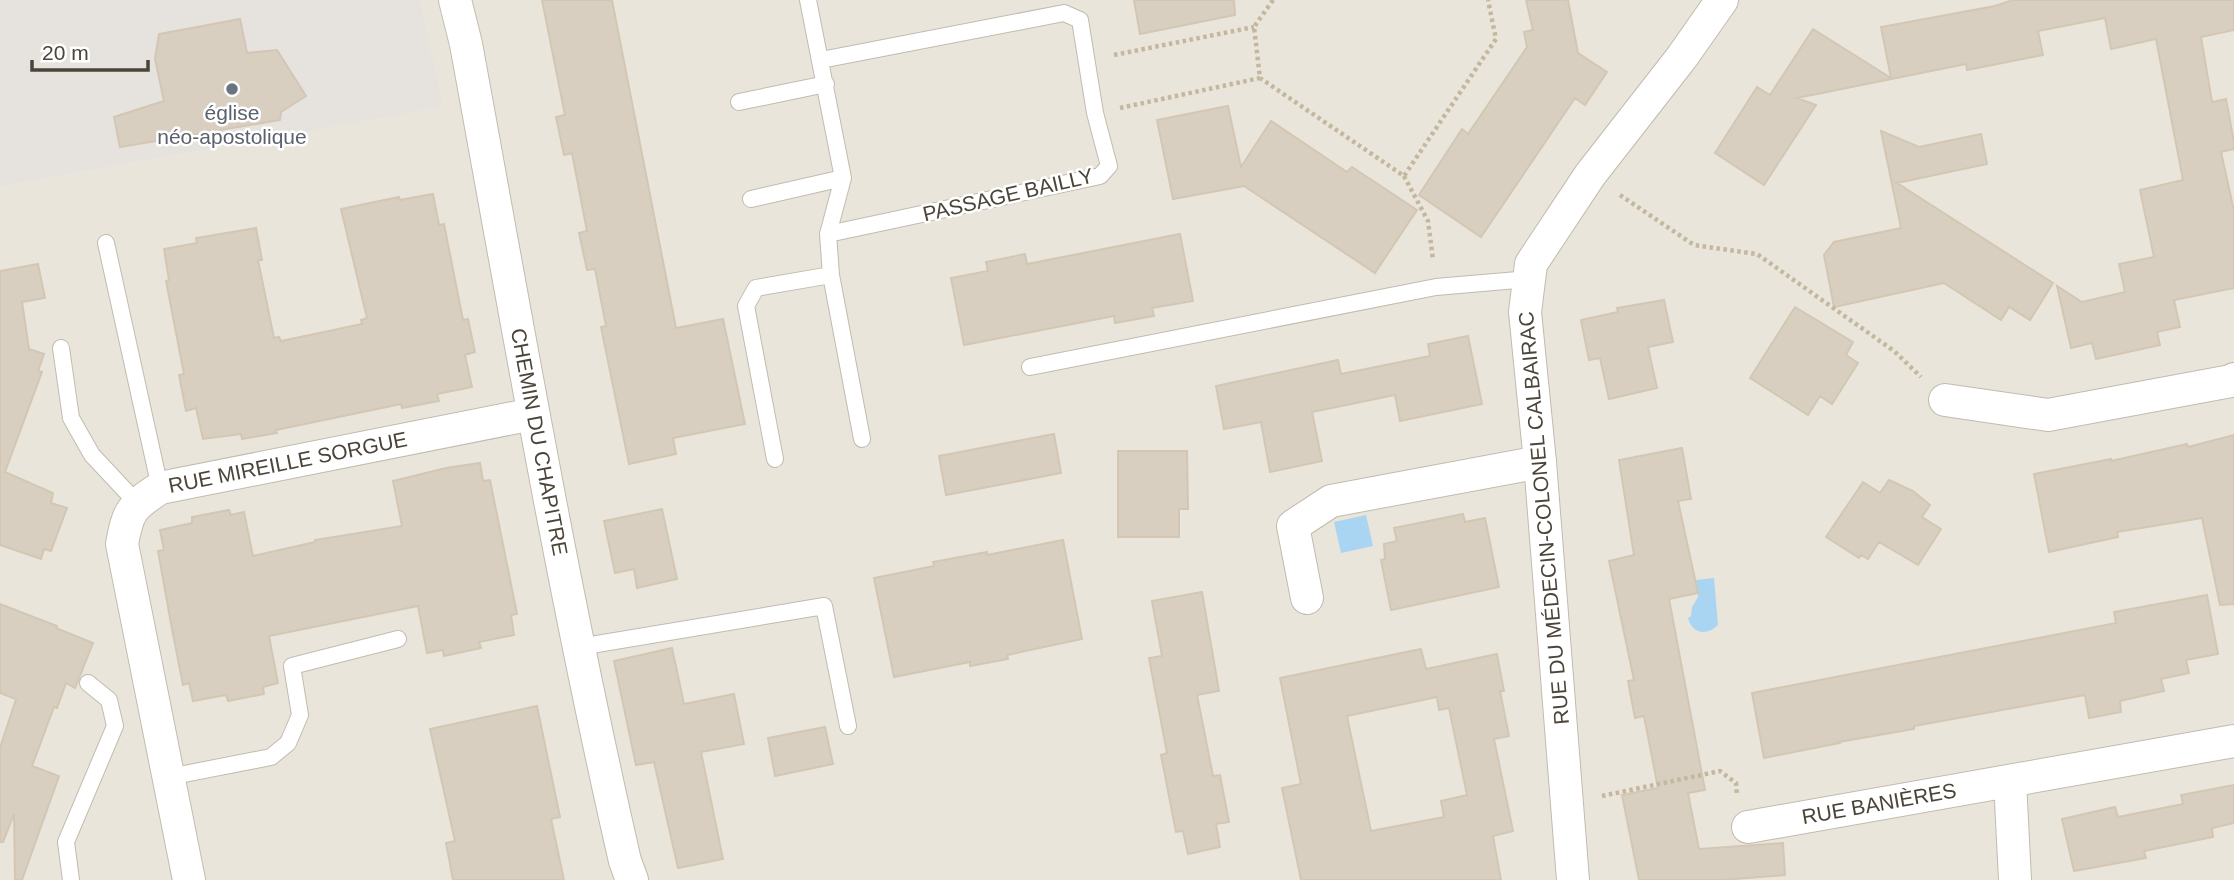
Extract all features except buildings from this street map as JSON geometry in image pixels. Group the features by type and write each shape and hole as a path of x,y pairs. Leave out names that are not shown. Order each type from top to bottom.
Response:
{"street":[{"name":"CHEMIN DU CHAPITRE","path":"455,0 469,58 533,415 579,647 625,861 632,880"},
{"name":"RUE DU MÉDECIN-COLONEL CALBAIRAC","path":"1573,880 1540,463 1525,312 1531,264 1590,175 1682,57 1722,0"},
{"path":"1945,400 2048,415 2234,379"},
{"name":"RUE MIREILLE SORGUE","path":"148,496 533,415"},
{"path":"1307,598 1293,526 1331,501 1540,463"},
{"path":"148,496 127,520 122,544 190,880"},
{"name":"RUE BANIÈRES","path":"1748,827 2234,741"},
{"path":"2010,781 2015,880"}],"lane":[{"path":"808,0 843,178 828,234 831,275 862,439"},
{"name":"PASSAGE BAILLY","path":"821,60 1064,13 1080,20 1095,113 1109,166 1100,176 828,234"},
{"path":"740,102 826,84"},
{"path":"751,199 843,178"},
{"path":"106,243 148,496"},
{"path":"775,459 746,306 755,288 831,275"},
{"path":"1030,367 1436,288 1529,279"},
{"path":"61,348 71,418 92,455 148,496"},
{"path":"579,647 824,606 848,726"},
{"path":"169,777 271,757 288,743 300,715 292,666 398,639"},
{"path":"71,880 66,842 115,726 108,700 89,682"}],"path":[{"path":"1260,78 1254,27 1272,0"},
{"path":"1404,176 1496,39 1488,0"},
{"path":"1087,61 1254,27"},
{"path":"1095,113 1260,78 1404,176 1428,221 1436,288"},
{"path":"1590,175 1694,245 1756,254 1894,351 1945,400"},
{"path":"1567,803 1720,771 1736,783 1741,827 1748,827"}],"shaded area":[{"path":"0,0 420,0 443,107 0,187"},
{"path":"420,0 2234,0 2234,880 0,880 0,187 442,107"}],"water":[{"path":"1366,515 1373,546 1341,553 1334,522"},
{"path":"1714,578 1718,625 1709,631 1700,632 1688,618 1698,597 1696,580"}],"place":[{"name":"église néo-apostolique","path":"232,89"}]}
